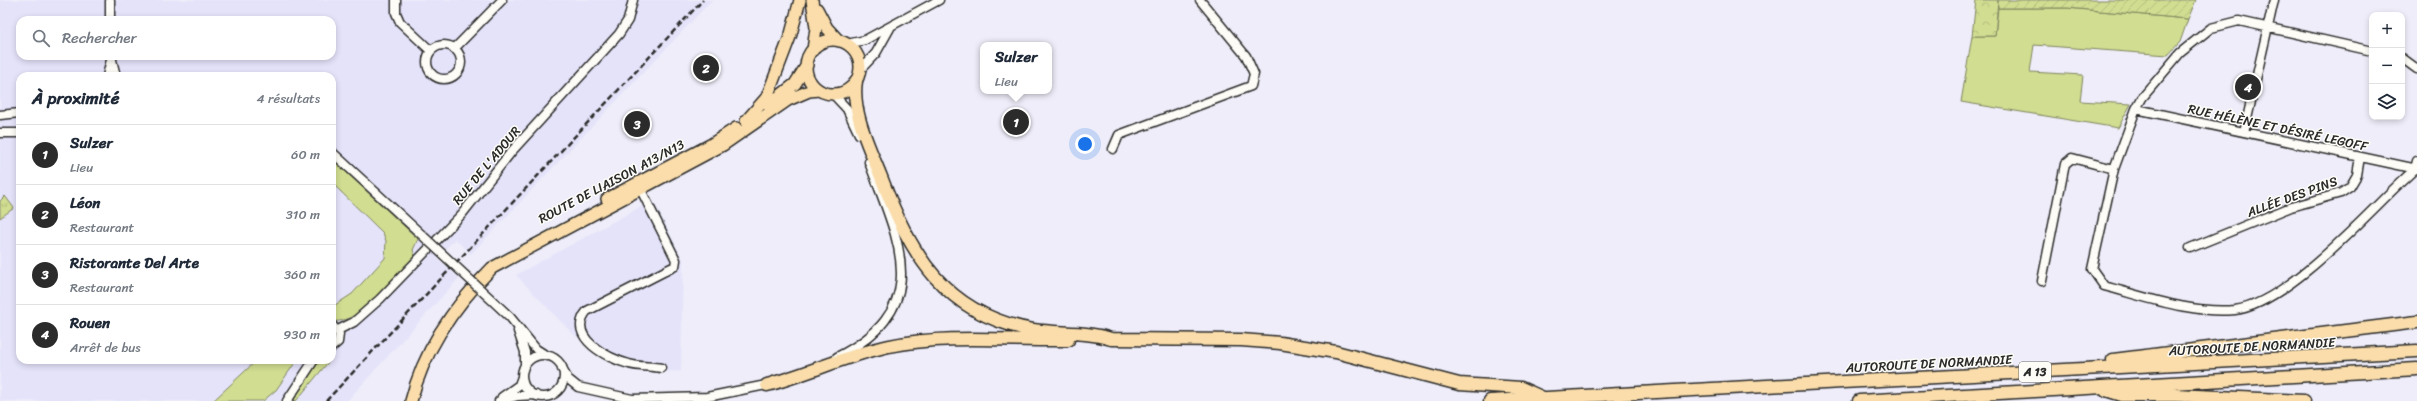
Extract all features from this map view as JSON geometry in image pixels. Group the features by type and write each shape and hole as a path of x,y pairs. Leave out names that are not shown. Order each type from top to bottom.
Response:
{"highway":[{"path":"858,76 855,96 862,126 900,226 922,262 947,290 974,309 1002,321 1032,329 1098,335 1111,339"},
{"path":"2078,370 2107,360 2417,322"},
{"path":"767,386 801,376 868,352 914,342 1111,339 1241,340 1280,343 1336,352 1459,384 1521,388 1544,398"},
{"name":"AUTOROUTE DE NORMANDIE","path":"1490,401 2417,352"},
{"name":"A 13","path":"1859,401 2417,369"},
{"path":"2099,387 2122,395 2175,395 2304,401"}],"main road":[{"path":"746,121 767,97 791,34 800,0"},
{"path":"813,0 824,25 856,54 858,76 844,91 833,94 819,90 810,81 807,65 813,50 816,28 813,0"},
{"path":"813,50 825,42 843,43"},
{"name":"ROUTE DE LIAISON A13/N13","path":"411,401 422,365 458,295 493,259 689,156 746,121 795,84 807,65"},
{"name":"ROUTE DE LIAISON A13/N13","path":"440,330 467,294 492,268 723,145 788,100 809,91 819,90"}],"street":[{"path":"110,0 110,16"},
{"path":"396,0 396,13 400,22 431,51"},
{"path":"454,49 502,0"},
{"name":"RUE DE L'ADOUR","path":"336,328 354,322 375,305 462,214 516,146 619,34 628,20 633,0"},
{"path":"843,43 861,42 894,26 939,0"},
{"path":"1113,149 1119,135 1251,86 1254,74 1246,56 1200,0"},
{"path":"2244,132 2274,0"},
{"path":"2369,50 2239,21 2211,28 2180,53 2142,98 2136,109 2114,169 2092,269 2104,286 2192,308 2236,310 2266,299 2293,283 2416,166"},
{"path":"858,76 876,53 885,34 894,26"},
{"path":"440,46 454,49 458,54 460,64 455,74 445,79 434,76 428,67 428,56 431,51 440,46"},
{"path":"108,72 110,60"},
{"path":"112,60 115,72"},
{"path":"2405,60 2417,69"},
{"path":"336,156 514,321 536,349 558,361 568,379 578,387 632,400 707,397 767,386 835,358 867,339 888,315 900,287 902,265 899,244 850,115 844,105 833,94"},
{"name":"RUE HÉLÈNE ET DÉSIRÉ LEGOFF","path":"2136,109 2360,157 2416,166"},
{"path":"0,115 16,113"},
{"path":"0,133 16,133"},
{"name":"ALLÉE DES PINS","path":"2190,248 2291,207 2341,193 2350,187 2357,174 2360,157"},
{"path":"2042,281 2065,164 2072,158 2114,169"},
{"path":"641,190 676,260 675,266 587,311 583,316 580,327 586,340 605,354 630,364 661,368"},
{"path":"496,401 514,389 522,378 525,365 525,352 514,321"},
{"path":"336,333 338,342 336,344"},
{"path":"525,365 533,358 548,356"},
{"path":"287,401 311,364"},
{"path":"499,401 518,396 547,396 558,391 563,380 562,369"},
{"path":"522,378 526,388 536,395"}],"shaded area":[{"path":"0,0 712,0 471,254 455,239 437,258 459,278 347,401 0,401"},
{"path":"653,200 683,260 681,371 653,372 630,370 606,360 570,331 516,275"}],"green space":[{"path":"1976,0 1998,0 1995,36 1972,36"},
{"path":"1998,0 2196,0 2188,19 2067,8 1998,8"},
{"path":"1998,8 2067,8 2188,19 2180,42 2168,55 2034,45 2030,72 2083,75 2080,101 2131,104 2118,128 1961,102 1972,36 1995,36"},
{"path":"336,163 418,239 413,250 415,256 377,298 354,316 336,321 336,304 352,294 385,258 386,241 383,233 336,187"},
{"path":"5,196 14,208 0,218 0,201"},
{"path":"253,364 294,364 276,390 263,401 213,401"},
{"path":"317,364 327,364 296,401 293,401"}],"railway":[{"path":"326,401 703,0"}],"place":[{"name":"Léon","path":"706,68"},
{"name":"Rouen","path":"2248,87"},
{"name":"Sulzer","path":"1016,122"},
{"name":"Ristorante Del Arte","path":"637,124"}]}
